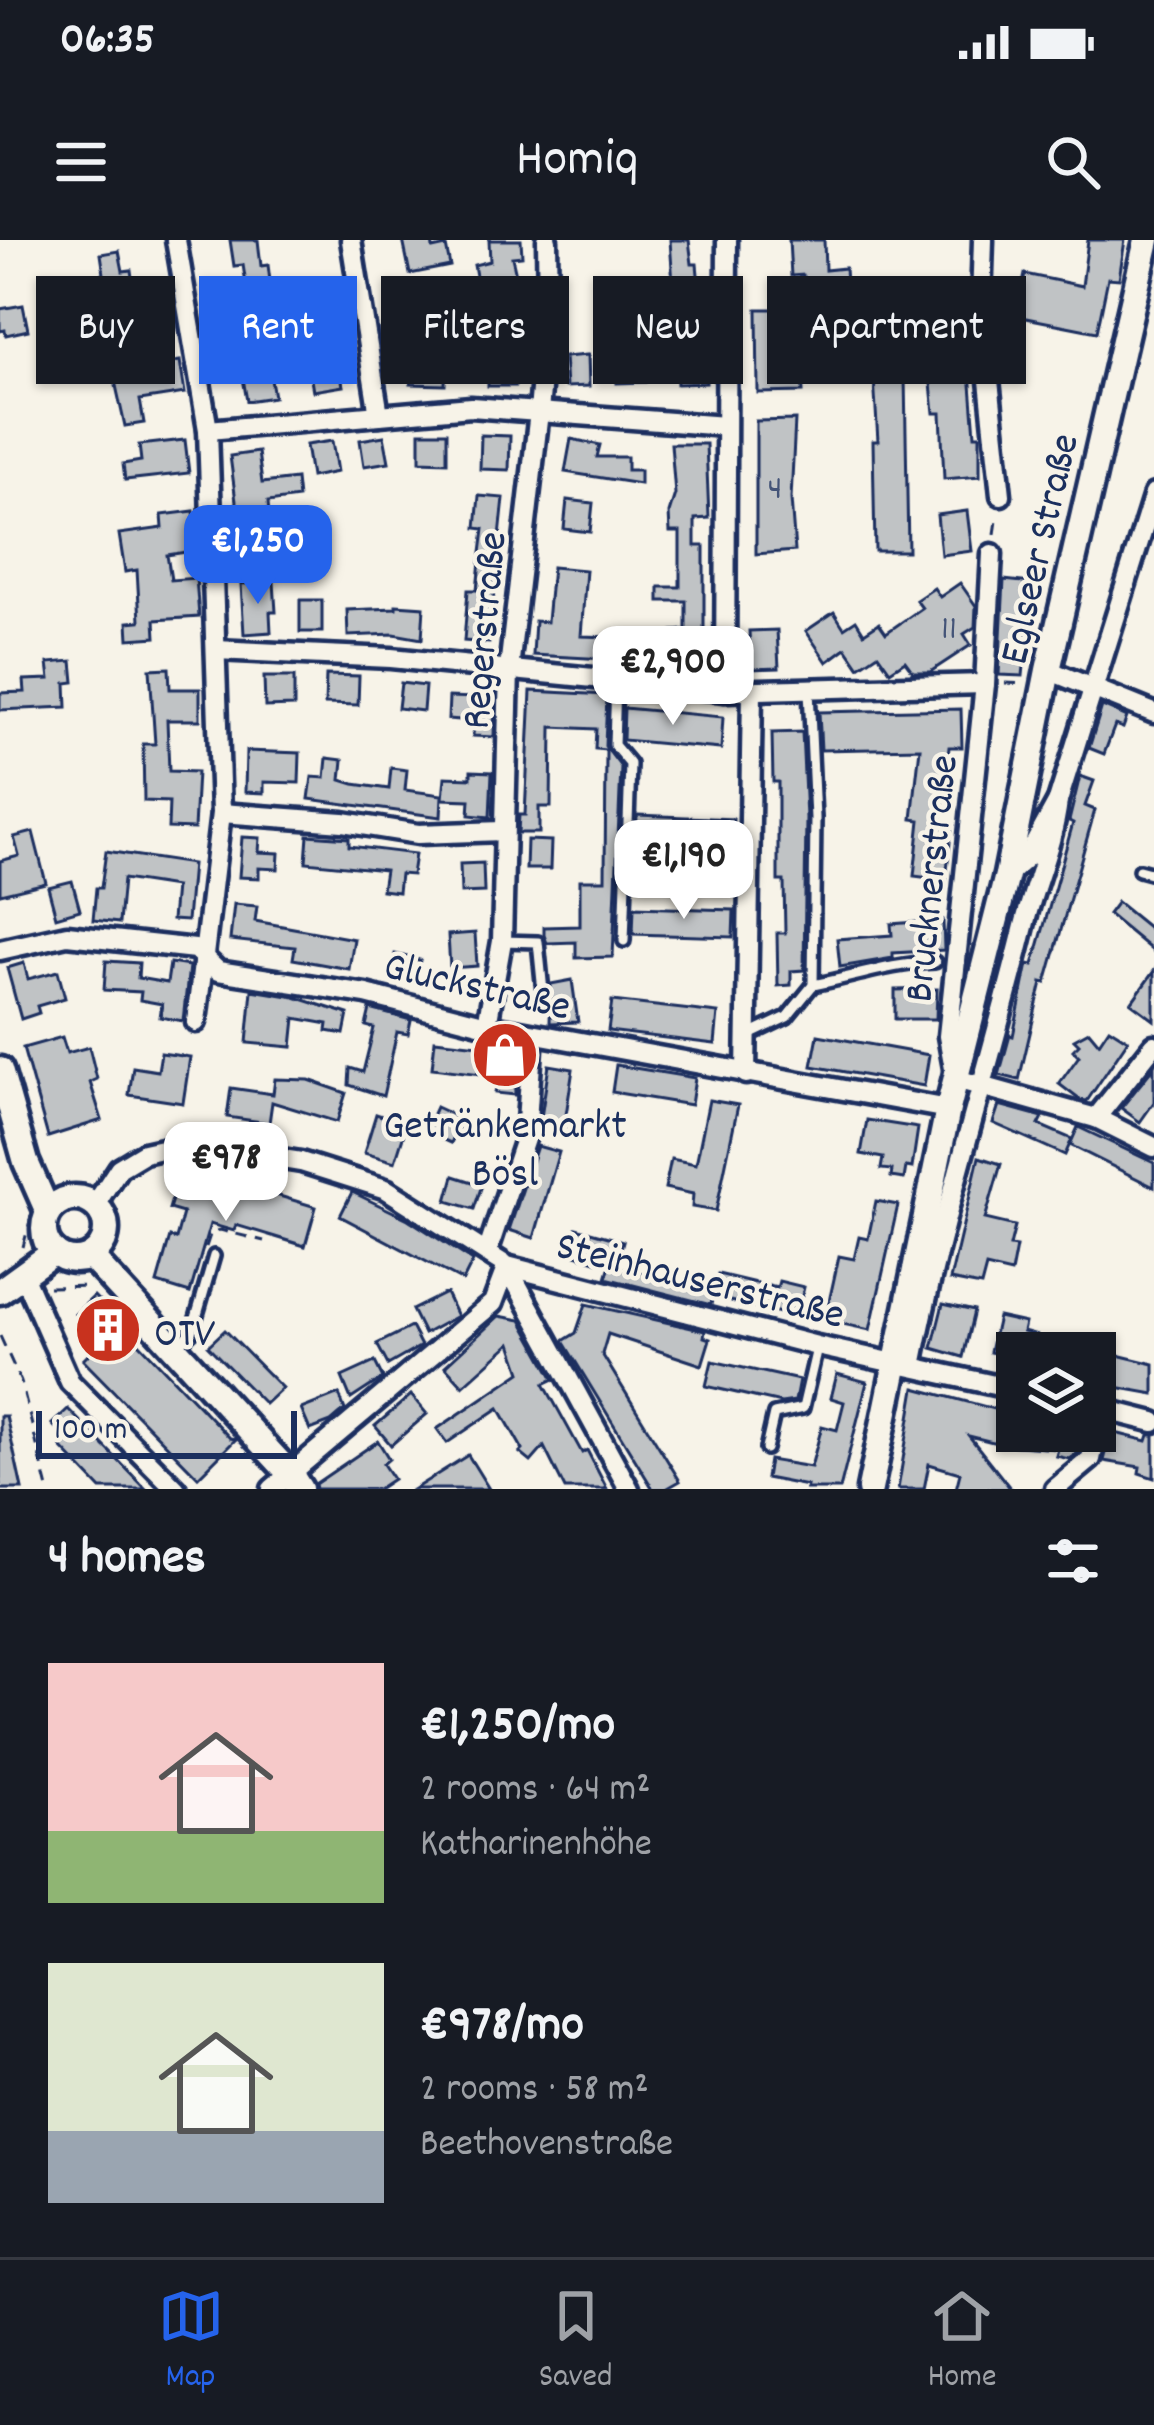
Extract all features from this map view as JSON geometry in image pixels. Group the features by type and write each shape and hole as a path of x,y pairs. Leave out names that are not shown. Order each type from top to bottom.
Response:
{"street":[{"path":"176,240 208,430 221,813 196,1022"},
{"path":"351,240 379,415"},
{"name":"Regerstraße","path":"487,1025 502,941 509,669 539,412 548,308 547,240"},
{"path":"725,691 727,240"},
{"path":"982,240 981,304 1001,495"},
{"name":"Eglseer Straße","path":"903,1364 948,1108 1007,875 1039,678 1147,240"},
{"path":"208,430 471,407 725,426"},
{"name":"Eglseer Straße","path":"1007,875 1028,856 1058,801 1154,494"},
{"name":"Brucknerstraße","path":"956,1079 948,1036 992,684 992,554"},
{"path":"215,650 391,658 725,691 992,684"},
{"path":"1039,678 1096,688 1154,713"},
{"path":"746,1074 752,692"},
{"name":"Eglseer Straße","path":"870,1489 984,1087 1058,801"},
{"path":"221,813 343,822 418,834 502,831"},
{"name":"Gluckstraße","path":"0,950 67,935 195,949 218,971 366,994 532,1034 948,1108"},
{"path":"487,1253 526,1136 532,1034"},
{"path":"1096,1118 1154,1045"},
{"path":"0,1070 26,1162 48,1212 44,1233 54,1252 69,1260 91,1257 104,1241 106,1228 95,1205 86,1199 65,1199 48,1212"},
{"path":"956,1079 1096,1118 1154,1147"},
{"path":"95,1205 119,1168 143,1153 171,1147 213,1148 301,1162 386,1189 507,1266 629,1489"},
{"path":"0,1291 54,1252"},
{"path":"91,1257 288,1484"},
{"name":"Steinhauserstraße","path":"288,1484 493,1303 507,1266 817,1346 996,1385"},
{"path":"24,1277 70,1382 176,1489"},
{"path":"1116,1412 1154,1422"},
{"path":"1055,1489 1091,1460 1092,1452"}],"lane":[{"path":"616,682 614,745 630,764 624,940"},
{"path":"746,1036 787,1018 813,985 815,818 809,690"},
{"path":"1139,870 1154,874"},
{"path":"626,874 749,875"},
{"path":"502,941 538,942 544,1002"},
{"path":"813,985 881,972 900,963 935,962"},
{"path":"174,1349 192,1332 210,1253"},
{"path":"766,1450 774,1414 803,1408 817,1346"}],"path":[{"path":"992,554 1001,495"},
{"path":"992,684 1039,678"},
{"path":"210,1253 211,1232 220,1230 264,1241"},
{"path":"0,1336 21,1382 47,1489"}],"building":[{"path":"230,240 258,240 261,266 268,265 269,276 245,276 243,265 234,266"},
{"path":"403,240 432,240 433,249 446,246 450,266 410,274"},
{"path":"489,240 521,240 522,256 512,257 516,276 476,276 474,265 490,261"},
{"path":"670,240 689,240 698,276 672,276"},
{"path":"789,240 824,240 825,270 845,268 846,276 791,276"},
{"path":"1088,240 1125,240 1119,279 1108,278 1097,332 1026,318 1025,274 1082,286"},
{"path":"119,251 123,271 131,270 132,276 93,276 104,274 101,254"},
{"path":"23,305 28,330 6,335 5,330 0,331 0,309"},
{"path":"757,309 767,309 767,384 803,384 803,392 758,393"},
{"path":"588,355 589,386 566,387 569,357"},
{"path":"180,361 185,393 140,400 144,423 125,426 116,384 175,384 175,362"},
{"path":"244,384 272,384 274,397 247,401"},
{"path":"312,384 343,384 343,386 313,391"},
{"path":"874,384 905,384 908,551 875,551 873,441 878,441"},
{"path":"931,384 971,384 975,435 980,435 980,476 944,479 941,413 934,413"},
{"path":"795,420 791,499 795,551 756,554 756,421"},
{"path":"420,432 447,432 447,462 420,461"},
{"path":"481,435 510,436 509,470 480,469"},
{"path":"384,436 389,462 364,466 360,440"},
{"path":"571,439 600,445 597,457 627,457 627,470 640,470 640,484 565,472"},
{"path":"185,440 189,473 125,480 123,464 141,461 139,445"},
{"path":"332,441 337,472 311,477 306,445"},
{"path":"671,444 706,444 709,518 695,519 695,546 704,546 704,666 674,666 673,631 686,630 686,601 659,601 659,587 680,587 680,532 670,532 675,494"},
{"path":"258,452 262,483 296,479 298,498 268,502 271,540 263,541 263,548 237,550 230,456"},
{"path":"479,496 504,498 489,643 464,641 468,590 477,590 484,529 476,528"},
{"path":"567,500 593,503 590,532 564,529"},
{"path":"194,511 199,550 167,555 171,580 196,578 199,617 155,620 156,637 129,639 128,622 140,621 137,570 125,572 119,534 163,528 162,515"},
{"path":"967,511 972,551 941,555 937,515"},
{"path":"552,567 586,570 581,636 644,638 642,661 533,655 535,621 547,622"},
{"path":"1004,580 1032,583 1023,676 999,675"},
{"path":"274,582 276,612 270,612 271,632 244,634 241,584"},
{"path":"960,583 976,606 975,627 964,634 971,645 930,672 913,672 905,661 890,671 878,654 859,667 846,648 827,662 806,631 834,612 844,628 856,620 864,633 879,623 886,633 922,608 916,600 934,588 940,597"},
{"path":"300,600 322,600 322,632 300,632"},
{"path":"424,607 422,639 394,634 348,636 347,610"},
{"path":"777,630 779,668 751,669 749,631"},
{"path":"72,661 74,682 66,683 67,707 0,710 0,693 25,692 24,680 50,679 48,663"},
{"path":"169,668 170,689 200,689 200,720 167,720 169,771 197,772 194,829 168,828 169,802 144,801 143,744 155,744 150,669"},
{"path":"326,675 359,676 358,705 325,704"},
{"path":"264,677 294,677 294,706 265,707"},
{"path":"401,683 425,686 423,711 398,708"},
{"path":"475,691 495,693 494,737 473,736 474,721 448,719 449,697 475,698"},
{"path":"531,691 607,695 605,746 621,767 613,957 576,958 576,942 547,943 544,935 544,927 580,926 580,880 605,880 606,750 595,749 596,729 552,727 551,807 539,807 539,833 518,833 519,815 525,815"},
{"path":"1102,706 1127,717 1123,728 1115,725 1104,754 1089,748"},
{"path":"624,708 723,717 721,749 623,740"},
{"path":"961,709 962,747 949,747 941,822 952,824 946,880 914,876 920,820 912,819 920,748 821,750 819,712"},
{"path":"802,732 804,970 791,971 791,985 778,986 777,933 785,933 784,881 778,881 778,782 773,782 772,733"},
{"path":"246,751 300,753 299,783 264,782 264,793 245,792"},
{"path":"327,758 343,760 341,780 354,784 389,789 391,768 407,770 405,790 442,795 441,817 309,799 312,777 325,778"},
{"path":"471,771 492,772 490,817 469,815 470,800 443,799 445,777 471,778"},
{"path":"1080,776 1094,781 1085,806 1095,810 1046,983 1042,982 1019,1080 999,1075 1073,823 1069,821"},
{"path":"637,815 733,819 732,849 636,845"},
{"path":"33,832 46,883 0,894 0,861 19,856 14,837"},
{"path":"308,835 349,838 349,846 415,854 412,875 400,874 398,892 382,890 385,870 306,862"},
{"path":"242,837 260,838 259,852 279,853 278,869 259,868 259,878 239,877"},
{"path":"527,840 551,841 550,869 526,869"},
{"path":"106,851 192,864 187,921 172,920 175,887 123,879 119,923 93,920"},
{"path":"483,863 484,892 461,893 460,864"},
{"path":"72,881 80,910 56,917 48,887"},
{"path":"1117,902 1154,932 1154,952 1108,914"},
{"path":"234,904 257,906 255,921 354,939 349,969 293,959 295,947 230,940"},
{"path":"634,907 734,910 733,937 633,934"},
{"path":"943,920 944,950 893,953 893,958 840,967 837,939 892,935 891,924"},
{"path":"475,933 477,966 450,968 448,935"},
{"path":"395,954 420,960 415,982 391,976"},
{"path":"106,961 139,963 138,978 167,983 170,963 189,966 183,1021 160,1017 162,1004 140,1000 141,992 104,990"},
{"path":"24,963 28,979 58,971 65,998 37,1006 39,1013 21,1019 7,968"},
{"path":"1154,971 1154,1020 1131,1003"},
{"path":"572,980 578,1022 550,1023 551,984"},
{"path":"937,989 936,1019 895,1019 895,990"},
{"path":"252,990 295,997 348,1014 344,1034 327,1031 328,1024 295,1018 292,1047 247,1043"},
{"path":"612,1001 718,1013 715,1044 608,1031"},
{"path":"370,1009 411,1020 408,1034 397,1032 383,1096 349,1085 350,1068 363,1072 374,1028 366,1026"},
{"path":"1109,1028 1128,1040 1087,1101 1080,1100 1059,1084 1079,1056 1073,1050 1079,1044 1074,1039 1089,1031 1099,1043"},
{"path":"818,1035 929,1055 924,1086 812,1066"},
{"path":"62,1037 67,1053 89,1047 97,1079 90,1082 102,1120 48,1137 23,1048"},
{"path":"435,1040 514,1049 515,1095 495,1093 498,1076 432,1068"},
{"path":"161,1053 190,1057 183,1103 129,1095 133,1067 158,1071"},
{"path":"549,1065 573,1069 564,1128 540,1124"},
{"path":"616,1065 695,1078 691,1105 612,1092"},
{"path":"1154,1067 1154,1102 1140,1122 1121,1108"},
{"path":"275,1079 309,1080 346,1093 337,1122 272,1102 269,1123 227,1117 231,1088 273,1094"},
{"path":"709,1100 738,1105 716,1211 692,1207 693,1194 665,1188 671,1159 696,1164"},
{"path":"999,1105 1043,1117 1039,1125 1072,1139 1065,1155 993,1123"},
{"path":"436,1107 462,1119 451,1143 425,1131"},
{"path":"376,1114 407,1124 395,1162 364,1153"},
{"path":"867,1120 918,1128 912,1168 906,1167 904,1179 881,1169 883,1158 861,1154"},
{"path":"1078,1127 1154,1163 1154,1187 1070,1145"},
{"path":"537,1146 559,1152 534,1238 509,1230"},
{"path":"979,1157 1001,1164 985,1219 1015,1226 1010,1246 1016,1247 1011,1273 986,1267 981,1286 950,1280"},
{"path":"179,1176 244,1195 246,1186 316,1207 305,1246 236,1225 234,1231 210,1224 190,1293 157,1283 170,1237 176,1239 183,1213 169,1209"},
{"path":"454,1176 482,1185 474,1209 447,1201"},
{"path":"352,1192 408,1219 473,1261 463,1281 340,1216"},
{"path":"876,1201 898,1205 870,1330 825,1320 839,1256 854,1259 859,1237 868,1239"},
{"path":"576,1228 623,1241 616,1267 569,1253"},
{"path":"610,1265 714,1290 711,1305 606,1278"},
{"path":"718,1274 777,1288 779,1281 804,1287 797,1317 713,1297"},
{"path":"446,1293 457,1316 424,1334 412,1310"},
{"path":"94,1296 236,1439 198,1477 83,1360 101,1342 75,1314"},
{"path":"586,1304 705,1331 704,1337 710,1339 702,1365 608,1334 602,1354 680,1481 666,1489 653,1489 563,1341 576,1333"},
{"path":"943,1304 974,1311 963,1357 932,1348"},
{"path":"499,1316 521,1320 554,1379 544,1384 607,1489 565,1489 544,1447 531,1462 520,1453 523,1450 499,1408 447,1443 437,1429 521,1372 511,1343 463,1386 445,1366"},
{"path":"998,1317 1025,1323 1023,1332 996,1332 996,1353 990,1352"},
{"path":"411,1327 421,1346 388,1365 377,1344"},
{"path":"225,1330 282,1388 265,1404 208,1346"},
{"path":"1117,1355 1154,1364 1154,1394 1116,1387"},
{"path":"712,1361 799,1380 795,1401 781,1403 706,1386"},
{"path":"375,1362 383,1378 351,1399 342,1377"},
{"path":"837,1374 867,1382 840,1489 806,1489 766,1478 769,1460 811,1467 822,1426 837,1430 844,1402 831,1398"},
{"path":"915,1388 996,1409 996,1443 969,1436 1011,1489 956,1489 960,1473 929,1464 924,1489 898,1489"},
{"path":"339,1394 345,1410 310,1430 301,1409"},
{"path":"411,1395 427,1414 391,1445 375,1426"},
{"path":"68,1409 146,1489 101,1489 61,1447 68,1441 52,1424"},
{"path":"0,1416 6,1416 22,1489 0,1489"},
{"path":"1116,1433 1147,1441 1154,1435 1154,1478 1139,1473 1140,1467 1104,1461 1106,1452 1116,1452"},
{"path":"378,1441 389,1459 383,1464 393,1479 378,1489 316,1489 315,1484"},
{"path":"1057,1452 1079,1452 1069,1459 1056,1456"},
{"path":"468,1455 489,1489 414,1489"}],"place":[{"name":"Getränkemarkt Bösl","path":"505,1055"},
{"name":"OTV","path":"108,1330"}]}
